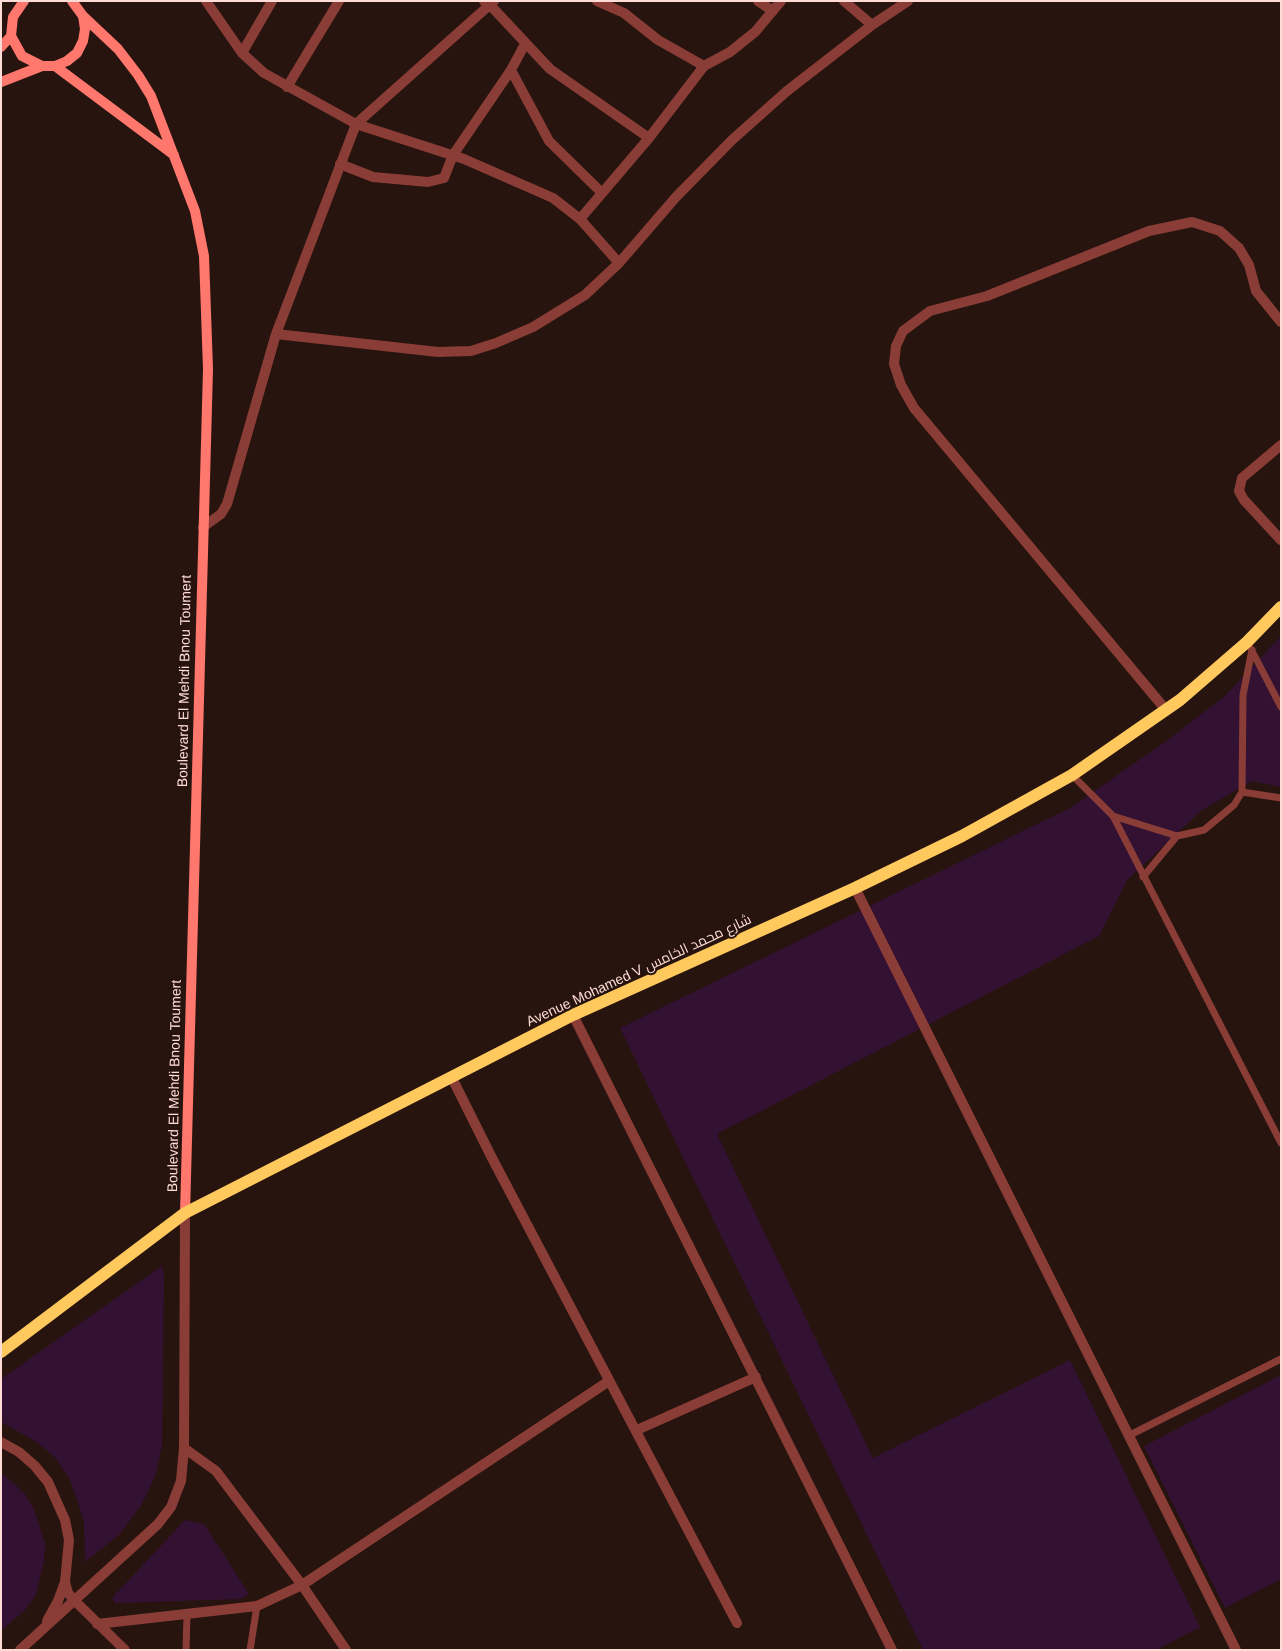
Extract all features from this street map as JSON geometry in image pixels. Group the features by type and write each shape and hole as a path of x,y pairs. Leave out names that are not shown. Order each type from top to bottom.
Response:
{"main road":[{"path":"1,47 11,32 13,17 24,1"},
{"name":"Boulevard El Mehdi Bnou Toumert","path":"72,1 83,16 118,49 151,96 195,211 204,256 208,369 186,1213"},
{"path":"1,82 42,66 55,66 67,61 76,53 83,42 85,29 83,16"},
{"path":"1,20 11,32 22,56 42,66"},
{"path":"55,66 174,155"},
{"name":"Avenue Mohamed V شارع محمد الخامس","path":"1,1352 186,1213 573,1015 855,888 962,836 1072,775 1166,710 1249,646 1281,607"}],"street":[{"path":"206,1 242,53 264,73 356,124 453,155 552,198 580,218 619,263"},
{"path":"242,53 272,1"},
{"path":"287,87 339,1"},
{"path":"597,1 624,13 658,40 704,66"},
{"path":"758,1 773,11"},
{"path":"580,218 649,138 704,66 740,44 755,32 781,1"},
{"path":"844,1 872,25"},
{"path":"276,334 438,352 471,351 496,344 558,314 585,295 619,263 676,197 732,140 787,91 872,25 908,1"},
{"path":"203,527 221,514 227,504 276,334 356,124 489,2 525,44 550,69 649,138"},
{"path":"340,164 374,177 428,182 444,178 453,155 511,70 525,44"},
{"path":"511,70 549,140 601,192"},
{"path":"1166,710 914,408 901,385 894,364 896,346 903,331 930,312 987,296 1149,231 1192,222 1220,231 1239,248 1249,265 1256,291 1281,322"},
{"path":"1281,445 1242,478 1238,490 1244,500 1281,540"},
{"path":"855,888 1236,1650"},
{"path":"573,1015 892,1650"},
{"path":"452,1078 608,1381 637,1430 737,1623"},
{"path":"20,1650 158,1524 171,1507 181,1482 184,1448 186,1213"},
{"path":"637,1430 756,1377"},
{"path":"97,1624 256,1606 302,1585 608,1381"},
{"path":"1,1442 20,1452 48,1482 58,1500 68,1540 65,1582 58,1601 48,1619 32,1639"},
{"path":"184,1448 216,1471 302,1585 346,1650"},
{"path":"65,1582 68,1593 74,1600 125,1650"}],"lane":[{"path":"1249,646 1281,707"},
{"path":"1113,816 1176,836 1204,830 1234,804 1242,792 1243,695 1249,646"},
{"path":"1072,775 1113,816 1281,1143"},
{"path":"1242,792 1281,798"},
{"path":"1143,877 1176,836"},
{"path":"1130,1435 1281,1359"},
{"path":"250,1650 256,1606"},
{"path":"186,1650 187,1615"}],"shaded area":[{"path":"1281,636 1281,787 1252,781 1202,810 1127,880 1099,936 717,1134 873,1458 1070,1360 1200,1627 1156,1650 923,1650 620,1028 1070,808 1165,742 1225,696"},
{"path":"162,1266 164,1277 162,1444 156,1474 142,1504 120,1534 85,1562 84,1524 69,1478 55,1457 35,1441 1,1422 1,1379"},
{"path":"1281,1375 1281,1579 1225,1608 1144,1446"},
{"path":"1,1472 25,1494 34,1509 45,1544 44,1561 36,1595 25,1610 1,1631"},
{"path":"185,1520 204,1524 249,1594 241,1599 115,1603 112,1598"}]}
